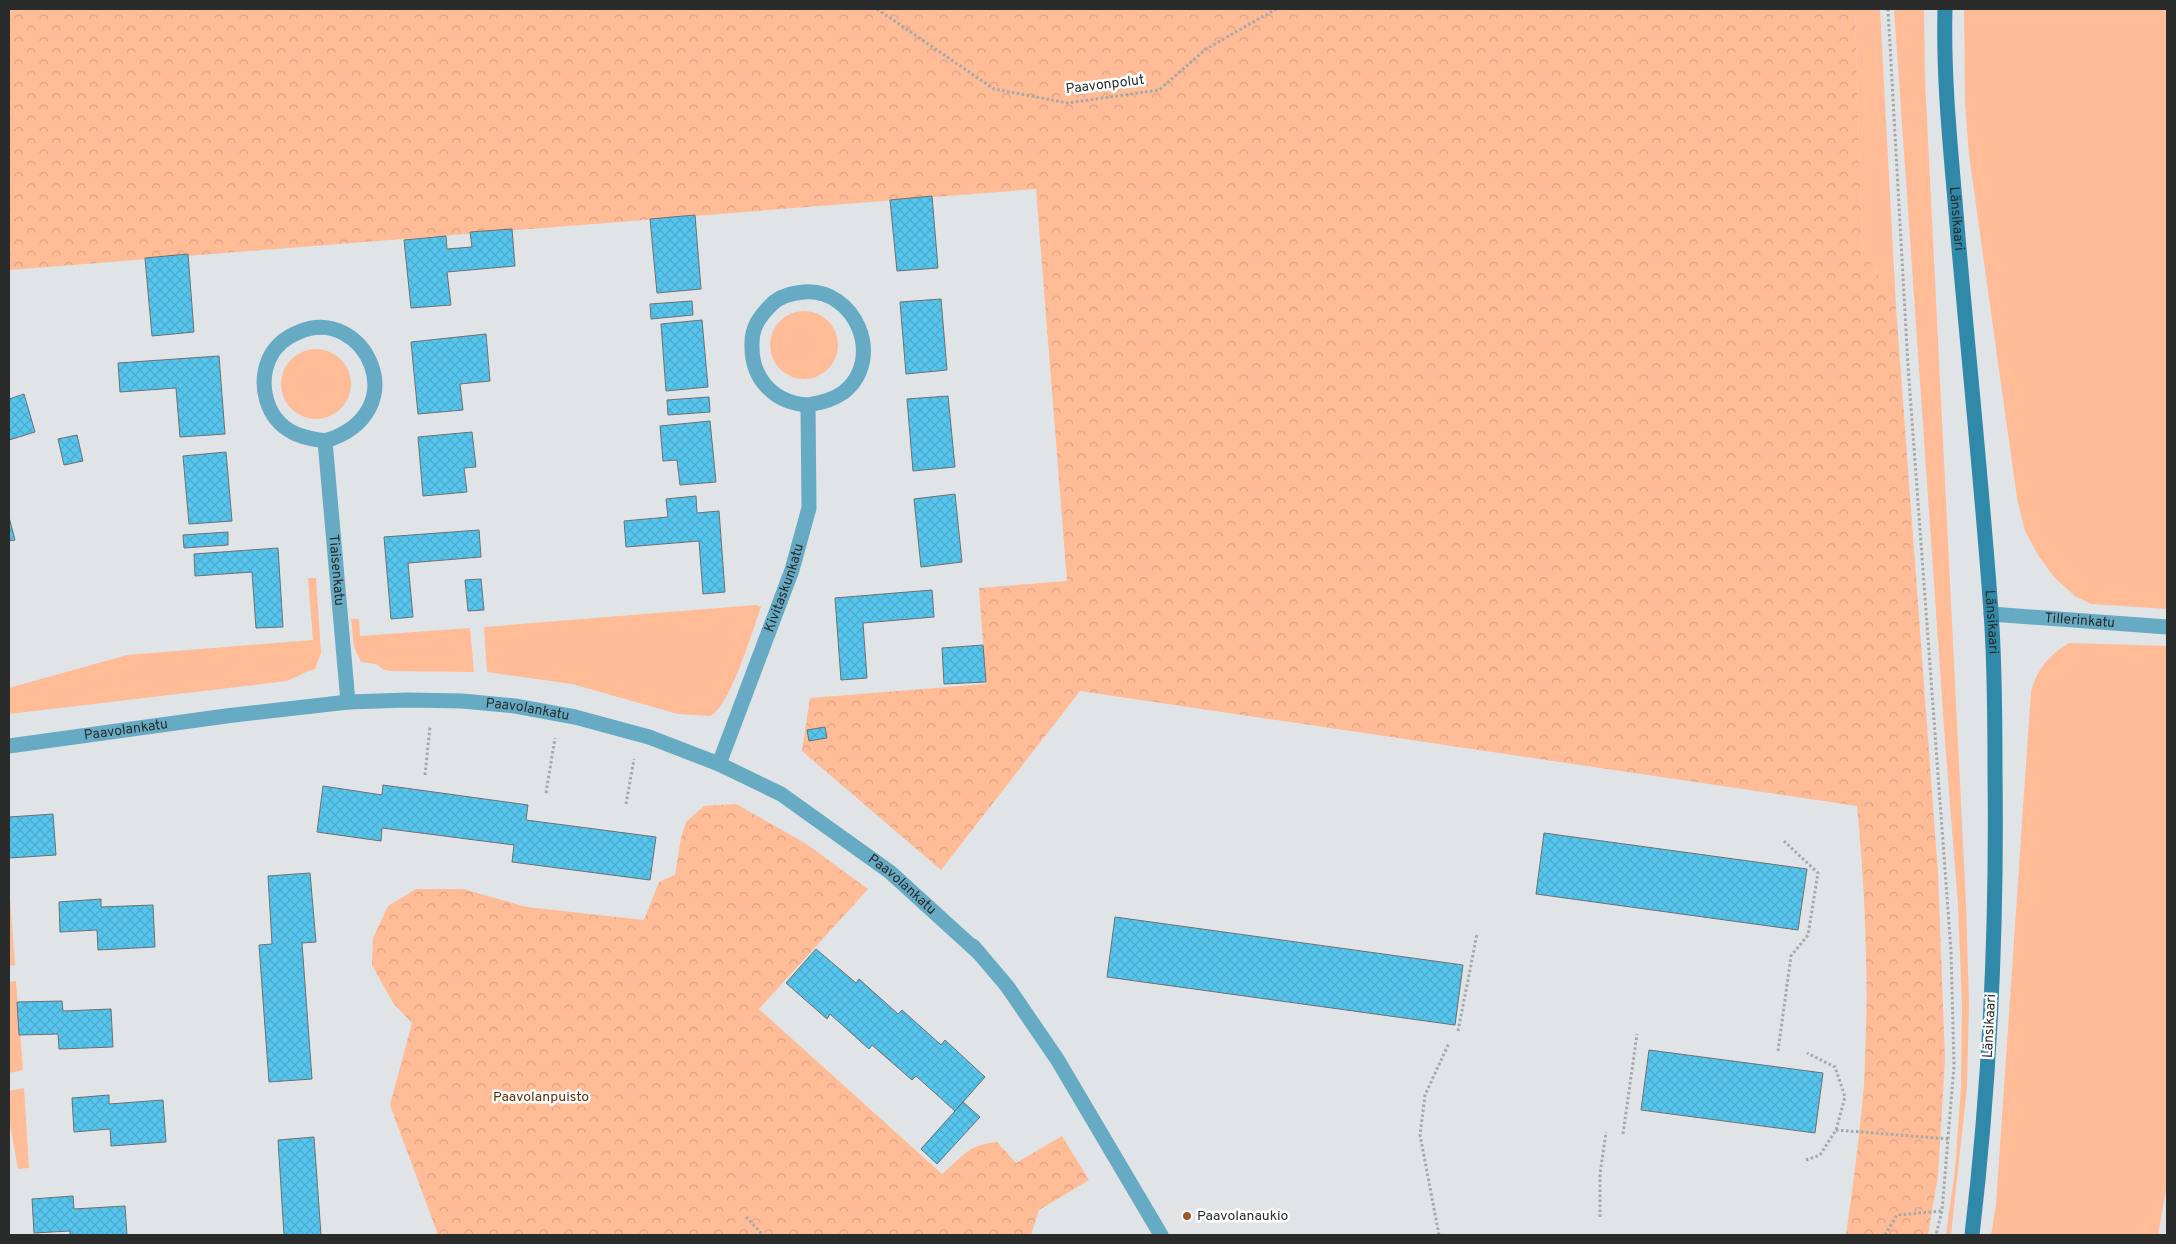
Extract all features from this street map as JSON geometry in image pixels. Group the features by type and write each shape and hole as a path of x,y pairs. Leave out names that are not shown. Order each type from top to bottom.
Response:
{"street":[{"name":"Länsikaari","path":"1945,9 1946,99 1991,614 1997,868 1989,1052 1972,1235"},
{"path":"812,291 831,296 851,312 861,329 863,358 856,376 845,391 828,401 808,405 796,404 778,397 759,379 752,361 752,334 760,316 776,300 794,293 812,291"},
{"path":"324,327 343,332 363,347 372,365 375,393 368,411 357,426 340,436 325,440 309,438 291,432 272,414 264,396 265,369 273,352 289,336 307,329 324,327"},
{"name":"Kivitaskunkatu","path":"719,764 792,570 809,508 808,405"},
{"name":"Tiaisenkatu","path":"325,440 348,702"},
{"name":"Tillerinkatu","path":"1991,614 2167,627"},
{"name":"Paavolankatu","path":"9,746 226,716 348,702 462,701 515,706 575,717 649,737 719,764 781,794 890,872 979,953"},
{"name":"Paavolankatu","path":"969,941 1007,986 1057,1059 1161,1235"}],"path":[{"name":"Paavonpolut","path":"877,9 994,89 1068,104 1159,90 1206,48 1276,9"},
{"path":"1888,9 1908,366 1951,951 1954,1066 1942,1211 1936,1235"},
{"path":"425,775 430,726"},
{"path":"546,793 555,738"},
{"path":"626,804 634,758"},
{"path":"1778,1051 1790,956 1808,935 1818,873 1784,841"},
{"path":"1458,1031 1477,934"},
{"path":"1623,1134 1637,1034"},
{"path":"1439,1235 1420,1135 1425,1095 1449,1043"},
{"path":"1806,1160 1820,1155 1836,1130 1845,1097 1835,1068 1807,1052"},
{"path":"1836,1130 1949,1140"},
{"path":"1600,1217 1600,1174 1606,1132"},
{"path":"1885,1235 1897,1215 1942,1211"},
{"path":"746,1217 763,1235"}],"green space":[{"path":"9,9 1855,9 1862,247 1896,307 1938,873 1945,1059 1938,1176 1928,1235 1846,1235 1854,1178 1866,1049 1866,945 1863,875 1857,806 1080,691 941,870 802,751 810,698 986,684 979,588 1067,581 1036,189 9,270"},
{"path":"1855,9 1880,9 1896,307 1862,247"},
{"path":"1894,9 1924,9 1925,79 1966,905 1969,1004 1967,1087 1951,1235 1946,1235 1955,1169 1961,1087 1962,1006 1958,905"},
{"path":"1964,9 2167,9 2167,609 2091,604 2075,596 2054,577 2038,555 2025,531 2017,498 1969,155 1965,102"},
{"path":"804,311 817,314 828,321 835,332 838,345 835,358 828,369 817,376 804,379 791,376 780,369 773,358 770,345 773,332 780,321 791,314"},
{"path":"316,349 329,352 341,359 348,371 351,384 348,397 341,409 329,416 316,419 303,416 291,409 284,397 281,384 284,371 291,359 303,352"},
{"path":"308,578 316,578 321,653 315,669 287,681 9,714 9,688 127,655 313,640"},
{"path":"756,605 761,607 733,684 718,710 710,716 678,714 572,684 487,672 484,627"},
{"path":"351,619 359,619 360,636 470,628 474,672 391,671 384,670 376,664 361,662 354,647"},
{"path":"2069,643 2167,646 2167,1184 2158,1235 1991,1235 1996,1205 2031,691 2037,675 2045,663"},
{"name":"Paavolanpuisto","path":"736,804 805,843 868,889 759,1009 942,1174 966,1152 978,1146 997,1142 1016,1163 1062,1136 1089,1180 1039,1210 1031,1235 438,1235 390,1105 412,1023 393,1003 372,965 373,938 388,906 416,889 463,889 527,907 644,920 659,882 675,875 681,838 686,822 704,806"},
{"path":"9,897 15,965 9,966"},
{"path":"16,981 23,1070 9,1073 9,982"},
{"path":"24,1088 29,1168 18,1169 9,1119 9,1091"}],"building":[{"path":"932,196 938,268 897,271 890,200"},
{"path":"695,215 701,289 657,293 650,219"},
{"path":"512,229 515,266 447,272 451,305 411,308 404,240 446,236 447,249 472,247 470,232"},
{"path":"188,254 194,332 152,336 145,258"},
{"path":"941,299 947,370 906,374 900,302"},
{"path":"692,301 693,315 651,319 650,304"},
{"path":"702,320 708,387 666,391 661,324"},
{"path":"486,334 490,381 460,384 463,410 418,414 411,342"},
{"path":"219,356 225,434 180,437 176,388 120,392 118,363"},
{"path":"24,394 35,432 9,440 9,399"},
{"path":"948,396 955,467 913,471 907,399"},
{"path":"709,397 710,412 668,415 667,400"},
{"path":"710,421 716,482 680,485 677,460 663,461 660,426"},
{"path":"472,432 476,467 464,468 467,492 423,496 418,437"},
{"path":"77,435 83,461 64,465 58,439"},
{"path":"226,452 232,521 189,524 183,456"},
{"path":"955,494 962,562 921,567 914,499"},
{"path":"696,496 697,513 719,511 725,592 703,594 699,541 626,547 624,521 668,517 666,499"},
{"path":"9,517 15,540 9,541"},
{"path":"479,530 481,557 408,563 413,617 391,619 384,537"},
{"path":"228,532 228,545 184,548 183,535"},
{"path":"278,548 283,627 256,628 252,572 195,576 194,554"},
{"path":"481,579 484,610 468,611 465,580"},
{"path":"932,590 934,617 863,623 867,678 841,680 835,598"},
{"path":"983,645 986,682 944,684 942,648"},
{"path":"825,727 827,738 809,741 807,730"},
{"path":"383,785 528,805 526,820 656,837 650,880 512,862 514,845 382,828 381,841 317,832 323,786 382,795"},
{"path":"53,814 56,855 9,858 9,817"},
{"path":"1544,833 1807,869 1798,930 1536,894"},
{"path":"310,873 316,942 302,943 312,1079 269,1082 259,945 272,944 268,876"},
{"path":"101,899 101,907 153,905 155,947 98,950 97,930 60,932 59,902"},
{"path":"1115,917 1463,965 1455,1025 1107,977"},
{"path":"816,949 856,983 859,979 898,1014 902,1010 941,1045 945,1040 985,1077 955,1111 916,1076 912,1080 872,1045 869,1049 830,1014 827,1019 786,983"},
{"path":"62,1001 63,1011 111,1009 113,1047 59,1049 58,1034 19,1035 17,1002"},
{"path":"1649,1050 1823,1073 1815,1133 1641,1110"},
{"path":"109,1095 109,1104 163,1100 166,1142 111,1146 110,1129 74,1132 72,1098"},
{"path":"963,1102 980,1117 937,1164 921,1149"},
{"path":"314,1137 321,1235 284,1235 278,1140"},
{"path":"73,1196 74,1209 125,1206 127,1235 70,1235 70,1231 34,1233 32,1199"}],"place":[{"name":"Paavolanaukio","path":"1187,1216"}]}
